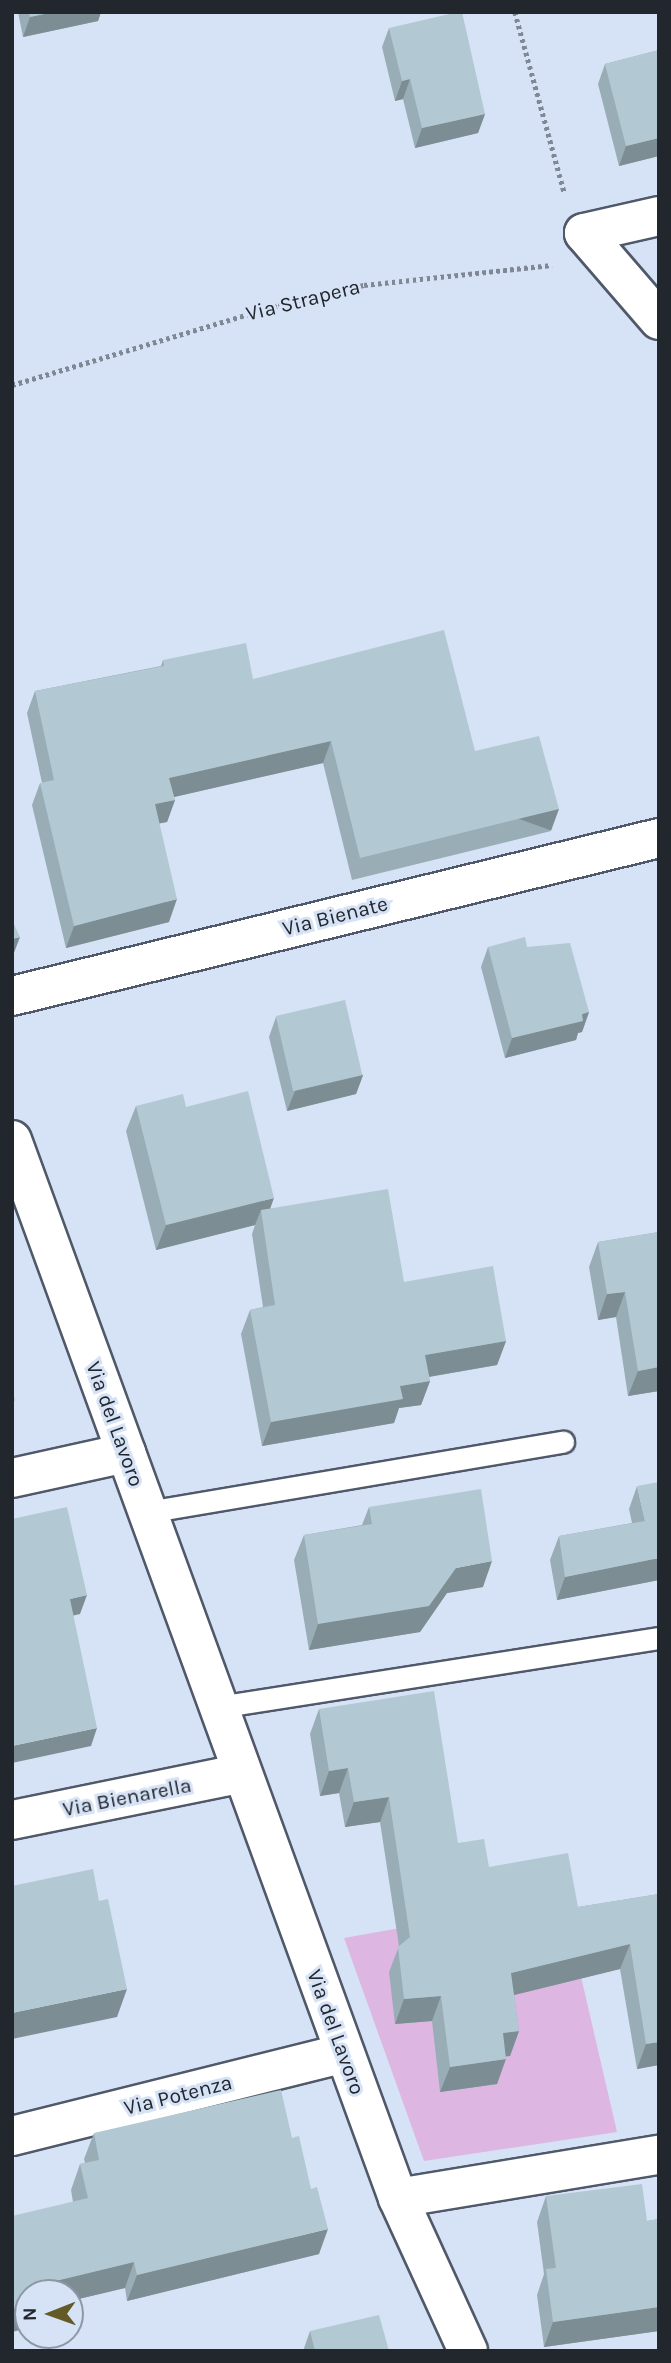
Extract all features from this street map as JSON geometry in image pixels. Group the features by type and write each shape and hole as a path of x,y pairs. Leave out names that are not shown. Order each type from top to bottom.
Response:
{"street":[{"path":"659,216 593,244 659,320"},
{"name":"Via Bienate","path":"12,996 659,838"},
{"name":"Via del Lavoro","path":"12,1140 398,2198 468,2351"},
{"path":"12,1478 126,1453"},
{"name":"Via Bienarella","path":"12,1820 242,1773"},
{"name":"Via Potenza","path":"12,2136 344,2053"},
{"path":"398,2198 659,2155"}],"lane":[{"path":"148,1512 563,1442"},
{"path":"218,1707 659,1638"}],"path":[{"path":"514,12 566,197 593,244"},
{"name":"Via Strapera","path":"12,385 202,327 364,285 429,275 539,267 593,244"}],"shaded area":[{"path":"563,1899 617,2132 424,2161 344,1938"}],"building":[{"path":"29,12 54,12 30,17"},
{"path":"462,12 485,114 422,128 410,79 402,81 389,28"},
{"path":"659,50 659,138 626,146 605,64"},
{"path":"444,630 475,751 539,736 559,809 360,858 331,741 169,778 175,800 155,804 177,899 74,926 40,783 54,780 35,691 164,666 163,660 246,643 253,679"},
{"path":"12,920 20,937 12,939"},
{"path":"525,937 527,947 570,943 589,1012 582,1014 583,1021 512,1038 488,947"},
{"path":"345,1000 362,1075 293,1091 276,1016"},
{"path":"248,1091 274,1198 166,1225 136,1106 183,1094 186,1107"},
{"path":"388,1189 404,1282 493,1266 506,1341 425,1355 430,1381 400,1386 403,1399 271,1422 250,1310 275,1305 261,1210"},
{"path":"659,1232 659,1367 638,1371 625,1292 607,1294 598,1242"},
{"path":"659,1482 659,1558 565,1577 559,1536 645,1521 637,1486"},
{"path":"481,1489 492,1561 456,1568 429,1606 318,1624 304,1535 372,1524 369,1507"},
{"path":"67,1507 87,1595 70,1599 97,1728 12,1746 12,1519"},
{"path":"434,1691 458,1843 484,1839 489,1867 568,1853 578,1907 659,1894 659,2042 646,2044 630,1944 511,1973 519,2031 503,2033 506,2059 450,2067 441,1996 404,1999 398,1947 410,1937 389,1797 354,1802 348,1768 329,1771 319,1709"},
{"path":"93,1869 99,1901 108,1899 127,1989 12,2013 12,1886"},
{"path":"281,2090 292,2138 299,2136 311,2189 317,2187 328,2229 137,2275 134,2262 64,2279 14,2279 12,2309 12,2216 88,2198 80,2164 99,2160 94,2133"},
{"path":"642,2184 647,2221 659,2219 659,2307 553,2322 546,2269 556,2268 546,2196"},
{"path":"379,2315 389,2351 315,2351 310,2331"}]}
